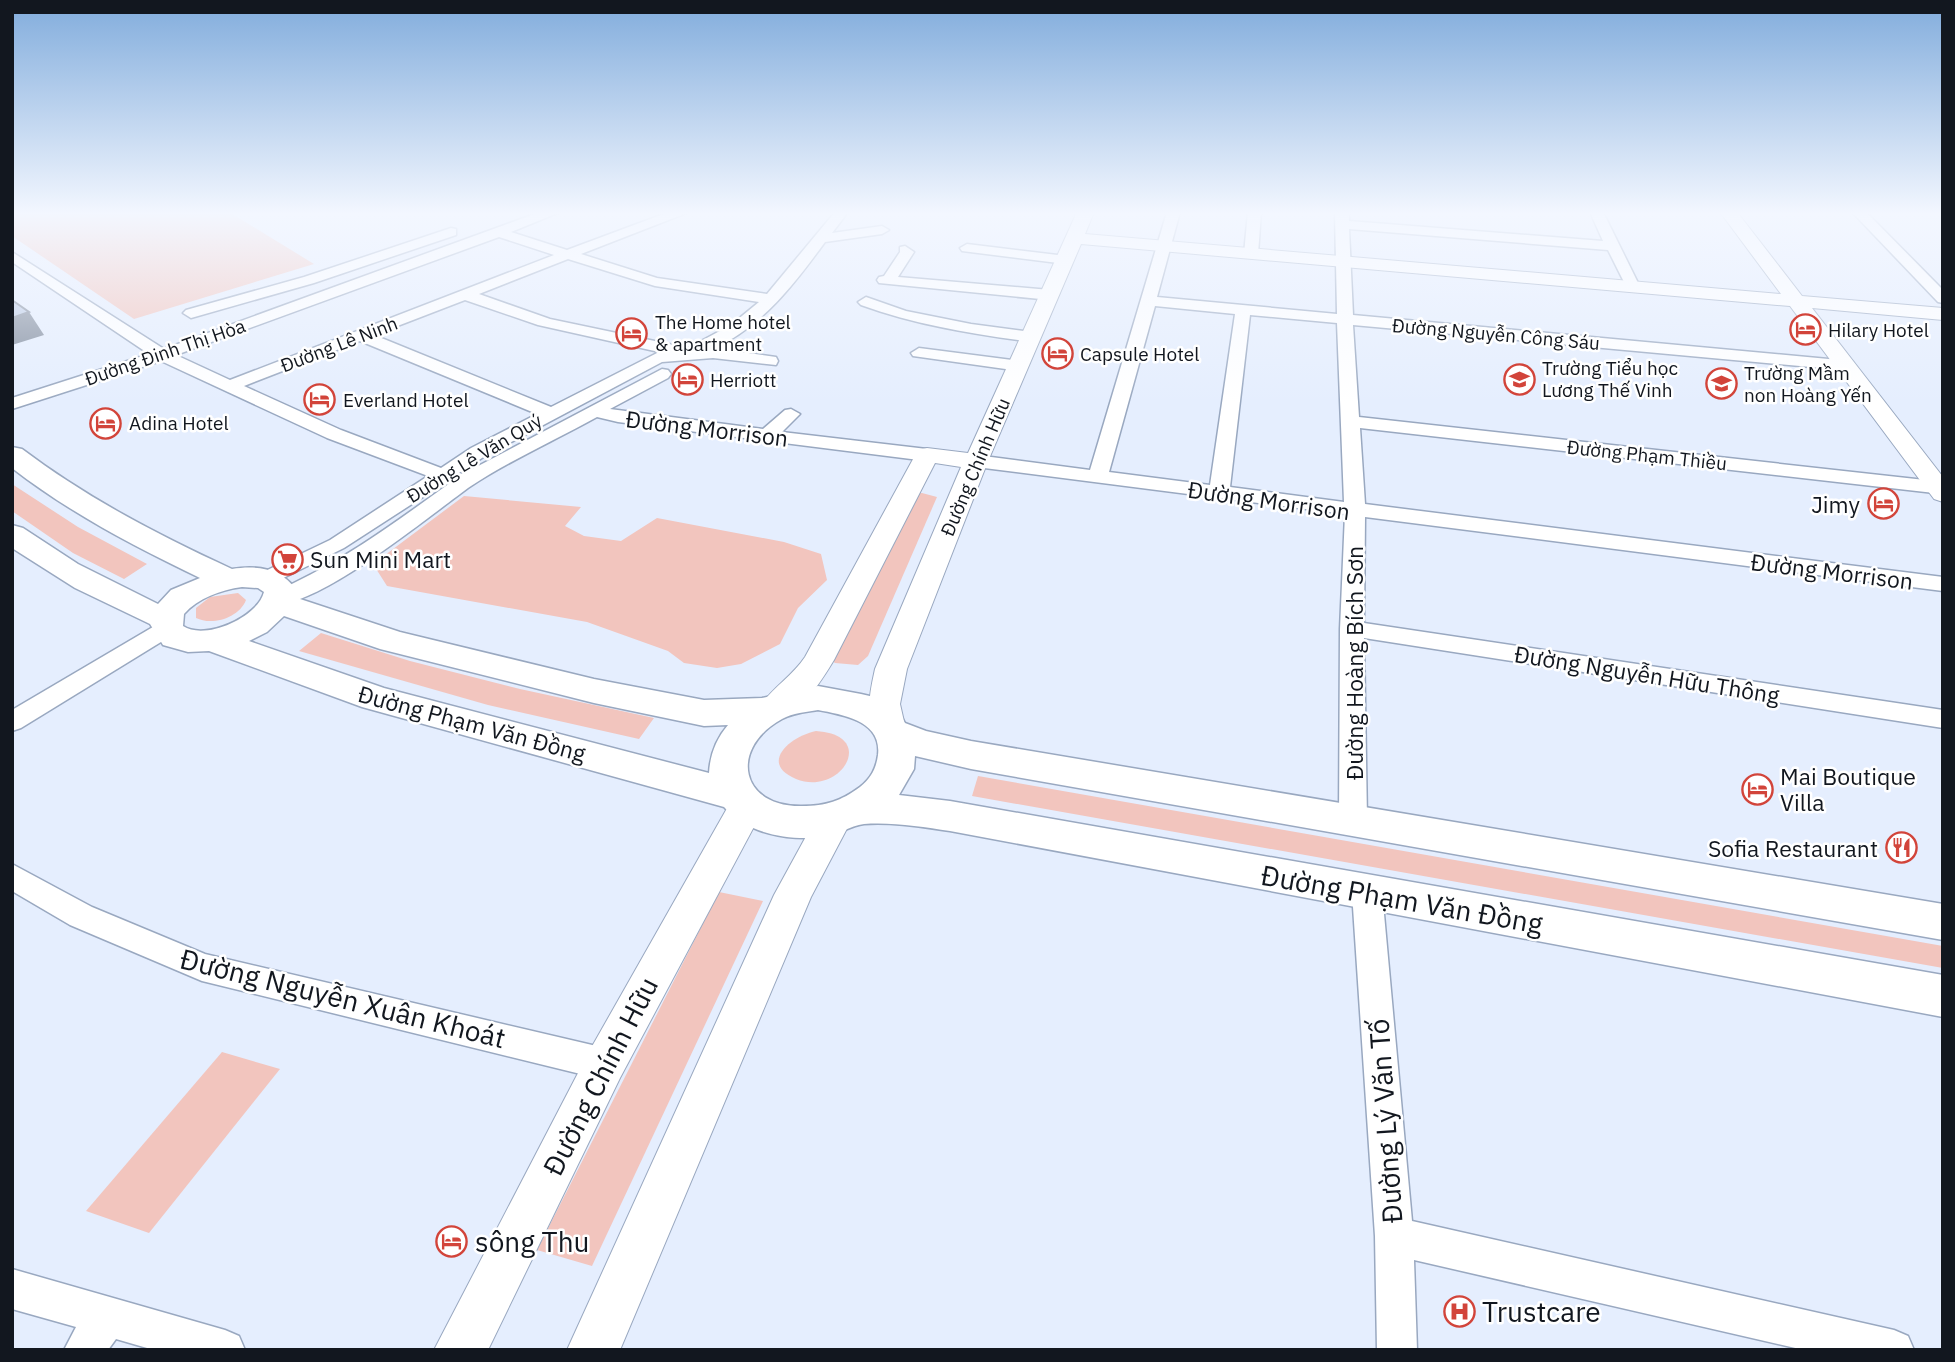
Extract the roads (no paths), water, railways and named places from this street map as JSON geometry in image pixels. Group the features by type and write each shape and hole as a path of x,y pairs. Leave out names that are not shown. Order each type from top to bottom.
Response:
{"main road":[{"path":"12,454 92,510 227,579"},
{"name":"Đường Phạm Văn Đồng","path":"12,534 44,557 182,632 374,698 741,800"},
{"path":"275,593 253,626 182,632 177,603 227,579 256,577 275,593 431,651 594,691 704,713 771,709 795,701 839,699 868,709 892,729 918,743 971,755 1943,922"},
{"path":"771,709 744,729 730,750 726,765 729,781 741,800 764,816 786,822 810,823 847,814 878,796 891,781 898,764 899,748 892,729"},
{"name":"Đường Phạm Văn Đồng","path":"847,814 906,810 950,816 1943,996"}],"street":[{"path":"42,276 162,355 334,434 442,475 466,481"},
{"path":"191,313 320,276"},
{"name":"Đường Đinh Thị Hòa","path":"12,404 162,355 359,276"},
{"name":"Đường Lê Ninh","path":"230,386 515,276"},
{"path":"634,276 655,282 772,299"},
{"name":"Đường Lê Văn Quý","path":"275,593 337,544 478,452 658,357 688,353 720,339 772,299 791,276"},
{"path":"890,276 886,281 1050,295"},
{"name":"Đường Chính Hữu","path":"892,729 884,704 891,669 976,461 1059,276"},
{"path":"1098,477 1156,276"},
{"name":"Đường Hoàng Bích Sơn","path":"1345,276 1355,511 1352,629 1353,820"},
{"path":"1501,276 1943,314"},
{"path":"1628,276 1633,287"},
{"path":"1777,276 1941,490"},
{"path":"1920,276 1943,299"},
{"path":"467,295 544,322 688,353 770,362"},
{"name":"Đường Nguyễn Công Sáu","path":"1149,301 1844,365"},
{"path":"866,302 925,320 1032,337"},
{"path":"1219,493 1243,310"},
{"path":"361,336 551,413"},
{"name":"Đường Lê Văn Quý","path":"275,593 317,582 367,553 466,481 679,365 688,353"},
{"path":"919,353 1019,366"},
{"name":"Đường Morrison","path":"596,411 618,417 1943,584"},
{"path":"767,436 791,414"},
{"name":"Đường Phạm Thiều","path":"1351,422 1941,490"},
{"path":"771,709 803,683 819,660 927,455"},
{"name":"Đường Nguyễn Hữu Thông","path":"1352,629 1943,719"},
{"path":"12,722 121,656 182,632"},
{"name":"Đường Chính Hữu","path":"460,1350 741,800"},
{"path":"593,1350 793,895 847,814"},
{"name":"Đường Nguyễn Xuân Khoát","path":"12,876 81,916 202,967 605,1064"},
{"name":"Đường Lý Văn Tố","path":"1367,892 1394,1236 1397,1350"},
{"path":"1394,1236 1894,1350"},
{"path":"12,1289 225,1350"},
{"path":"84,1350 107,1317"}],"place":[{"name":"Hilary Hotel","path":"1805,330"},
{"name":"The Home hotel & apartment","path":"632,333"},
{"name":"Capsule Hotel","path":"1057,354"},
{"name":"Trường Tiểu học Lương Thế Vinh","path":"1519,379"},
{"name":"Herriott","path":"687,380"},
{"name":"Trường Mầm non Hoàng Yến","path":"1721,384"},
{"name":"Everland Hotel","path":"320,400"},
{"name":"Adina Hotel","path":"106,423"},
{"name":"Jimy","path":"1883,504"},
{"name":"Sun Mini Mart","path":"287,559"},
{"name":"Mai Boutique Villa","path":"1757,789"},
{"name":"Sofia Restaurant","path":"1901,848"},
{"name":"sông Thu","path":"452,1241"},
{"name":"Trustcare","path":"1459,1311"}]}
